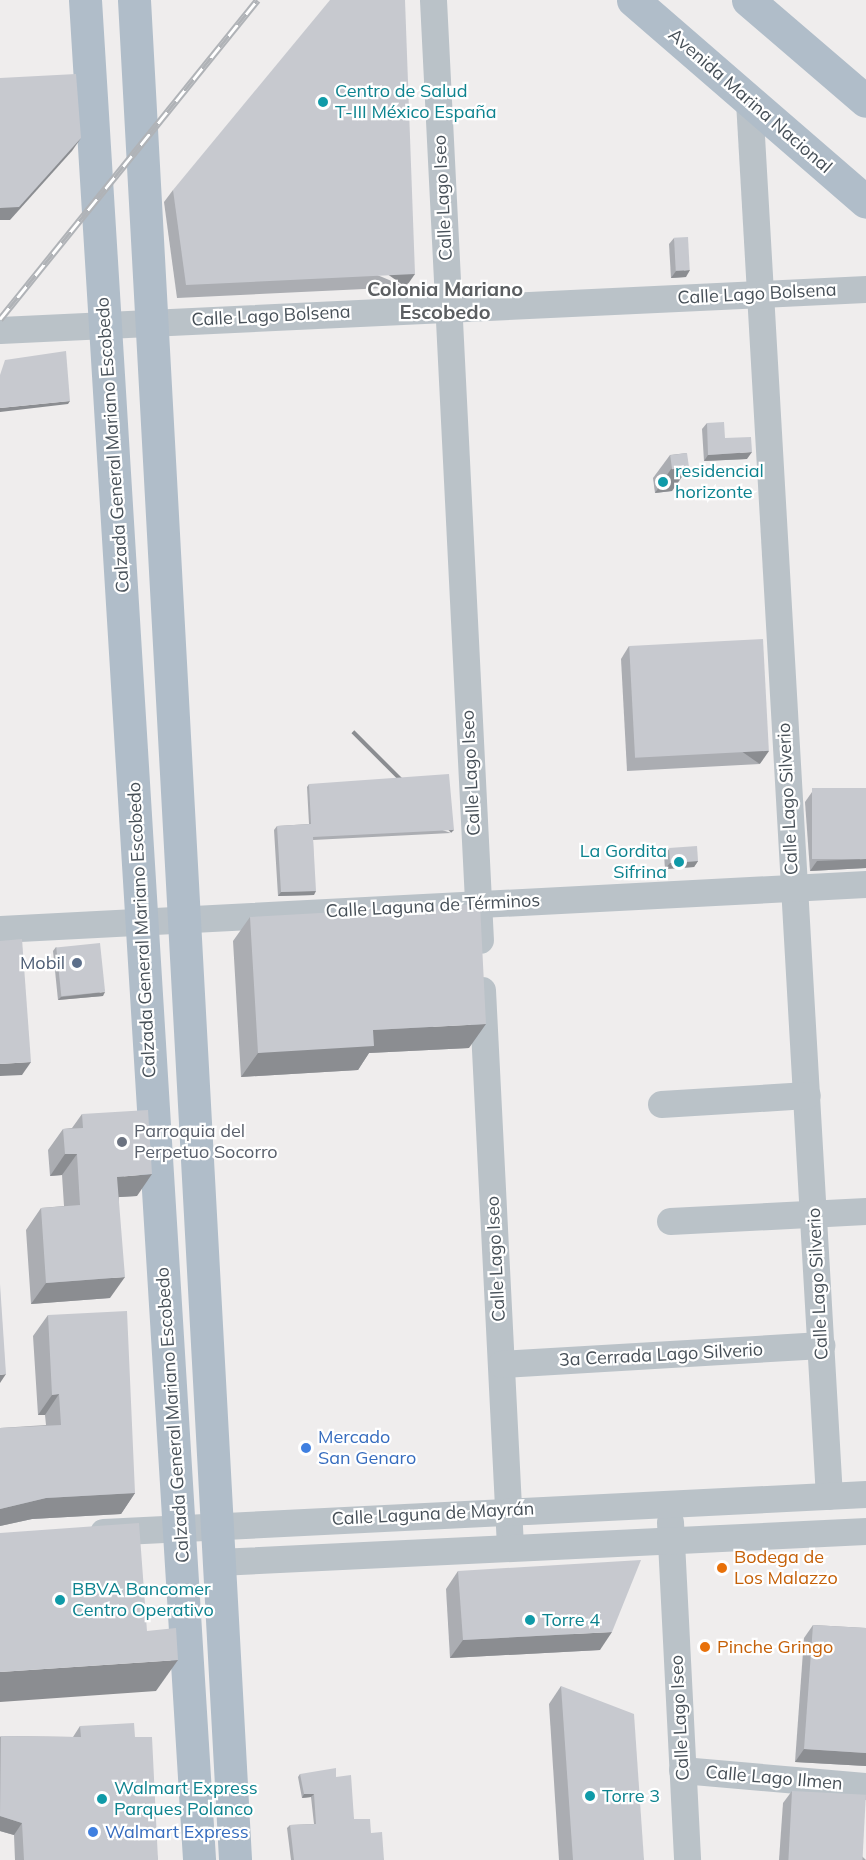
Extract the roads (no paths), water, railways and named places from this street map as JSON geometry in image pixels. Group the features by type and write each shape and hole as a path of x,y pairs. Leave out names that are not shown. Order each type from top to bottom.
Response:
{"main road":[{"name":"Calzada General Mariano Escobedo","path":"85,0 140,921 181,1527 199,1860"},
{"name":"Calzada General Mariano Escobedo","path":"134,0 186,919 235,1860"},
{"name":"Avenida Marina Nacional","path":"633,0 866,201"},
{"path":"748,0 866,101"}],"street":[{"name":"Calle Lago Iseo","path":"433,0 510,1547"},
{"name":"Calle Lago Silverio","path":"749,101 758,295 815,1214 829,1496"},
{"name":"Calle Lago Bolsena","path":"0,330 866,289"},
{"name":"Calle Laguna de Términos","path":"0,929 866,884"},
{"path":"661,1104 807,1095"},
{"path":"670,1221 866,1211"},
{"name":"3a Cerrada Lago Silverio","path":"501,1364 821,1345"},
{"name":"Calle Laguna de Mayrán","path":"79,1533 398,1515 866,1494"},
{"name":"Calle Lago Iseo","path":"669,1503 687,1860"},
{"path":"398,1515 400,1552"},
{"name":"Calle Laguna de Mayrán","path":"218,1562 866,1531"},
{"name":"Calle Lago Ilmen","path":"682,1770 866,1786"}],"railway":[{"path":"0,319 257,0"}],"place":[{"name":"Centro de Salud T-III México España","path":"323,102"},
{"name":"residencial horizonte","path":"663,482"},
{"name":"La Gordita Sifrina","path":"679,862"},
{"name":"Mobil","path":"77,963"},
{"name":"Parroquia del Perpetuo Socorro","path":"122,1142"},
{"name":"Mercado San Genaro","path":"306,1448"},
{"name":"Bodega de Los Malazzo","path":"722,1568"},
{"name":"BBVA Bancomer Centro Operativo","path":"60,1600"},
{"name":"Torre 4","path":"530,1620"},
{"name":"Pinche Gringo","path":"705,1647"},
{"name":"Torre 3","path":"590,1796"},
{"name":"Walmart Express Parques Polanco","path":"102,1799"},
{"name":"Walmart Express","path":"93,1832"}],"district":[{"name":"Colonia Mariano Escobedo","path":"445,300"}]}
